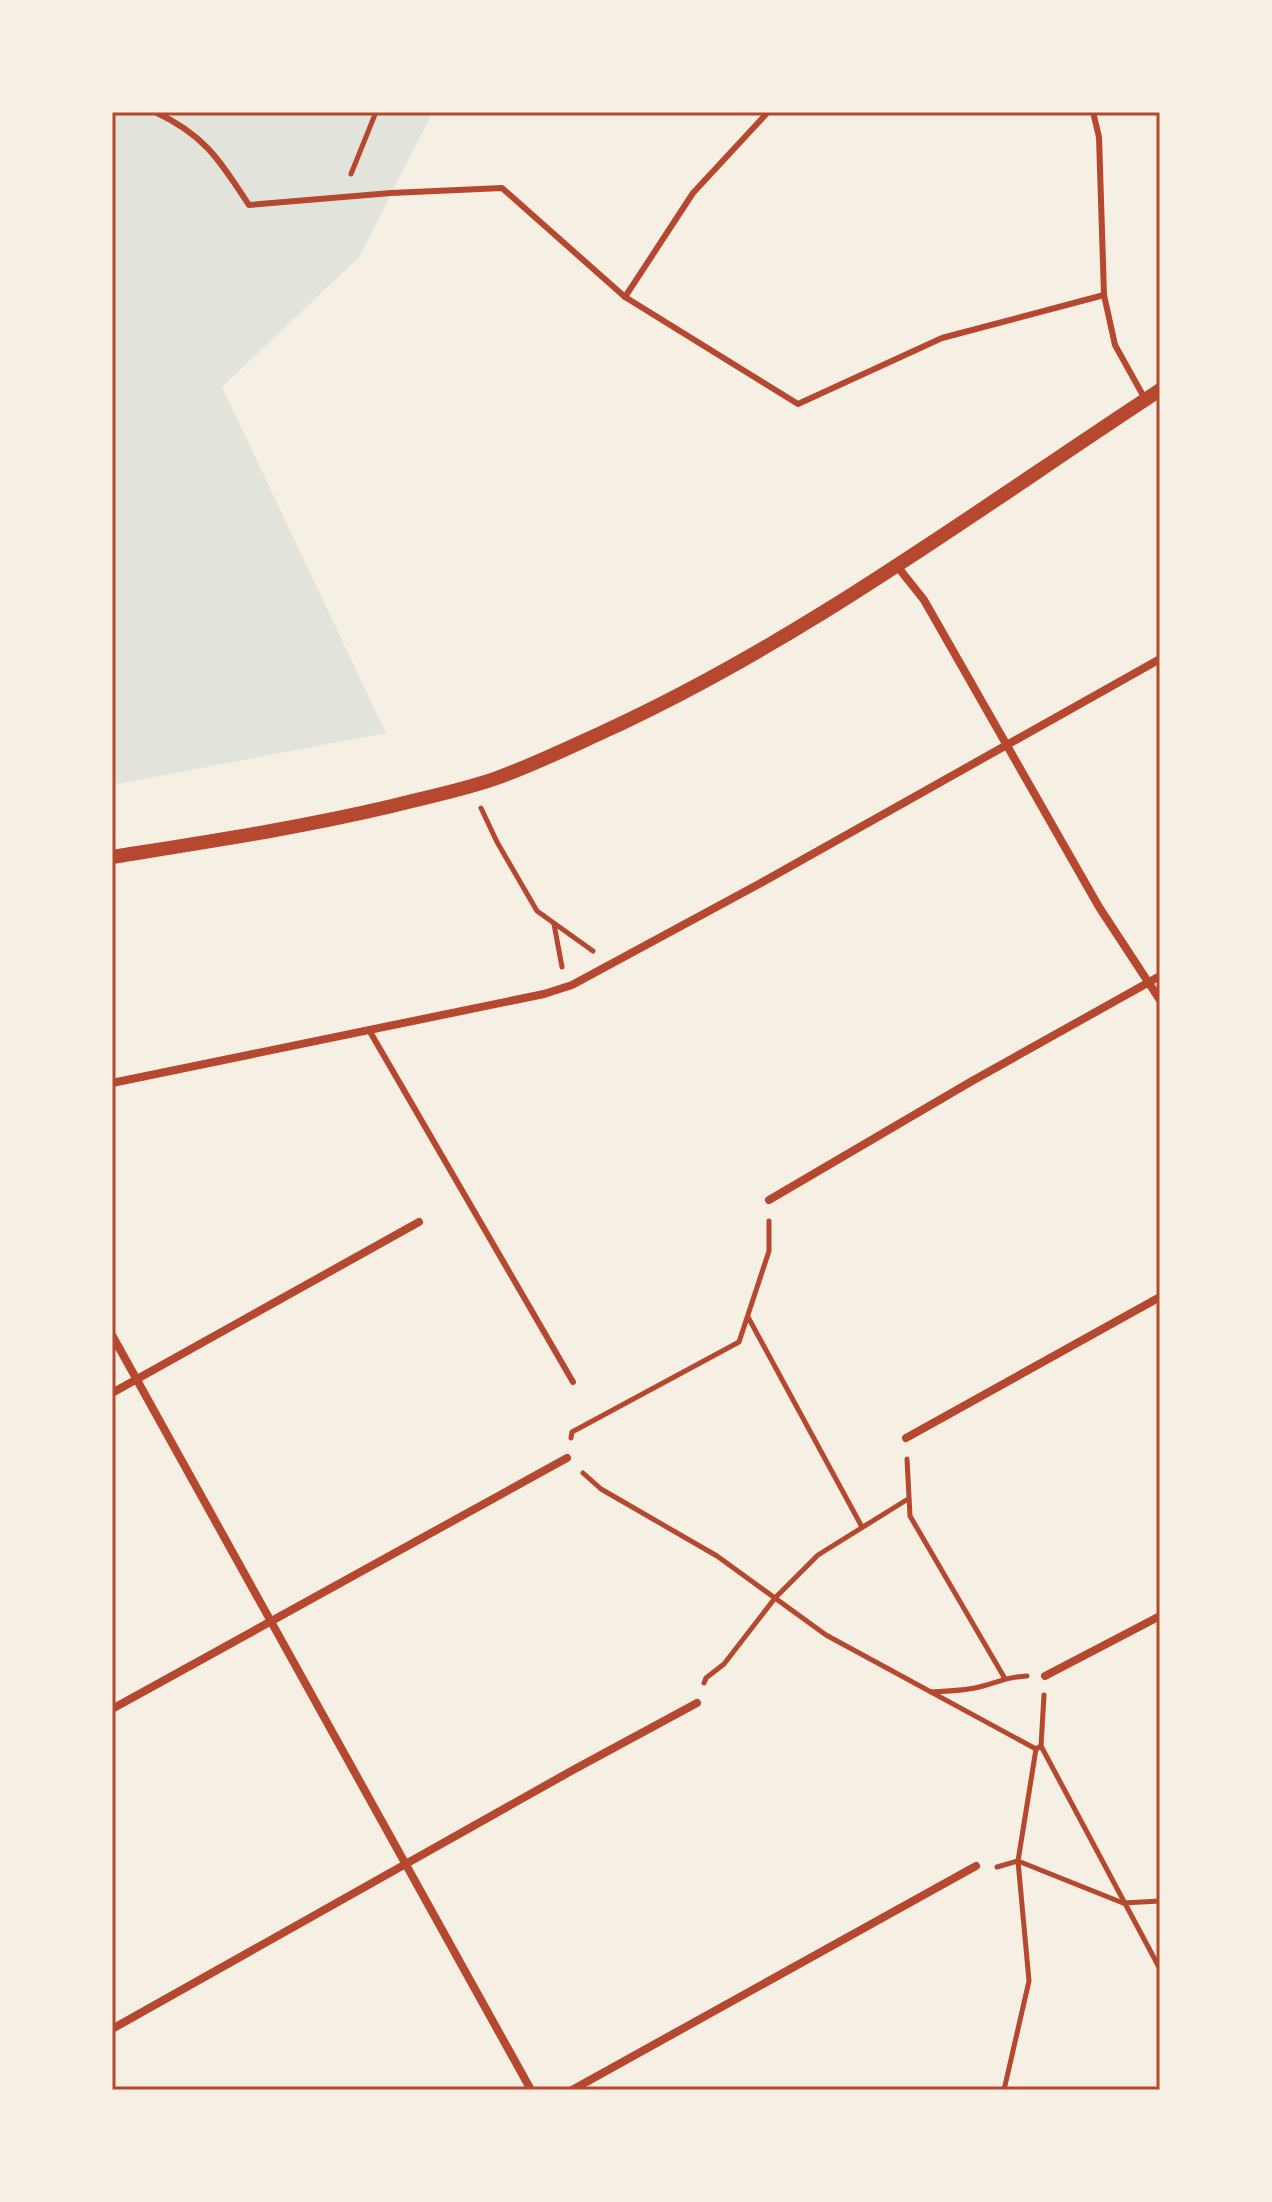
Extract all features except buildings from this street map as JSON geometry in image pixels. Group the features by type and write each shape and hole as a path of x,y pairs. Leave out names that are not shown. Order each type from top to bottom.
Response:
{"street":[{"path":"112,857 314,824 470,786 552,755 665,704 795,630 897,566 1160,390"},
{"path":"897,566 924,600 1099,907 1160,1000"},
{"path":"112,1083 544,994 572,985 1160,659"},
{"path":"769,1200 1160,976"},
{"path":"112,1393 419,1222"},
{"path":"906,1438 1160,1297"},
{"path":"112,1335 531,2090"},
{"path":"112,1709 567,1458"},
{"path":"1045,1676 1160,1616"},
{"path":"112,2029 697,1703"},
{"path":"572,2090 976,1866"}],"lane":[{"path":"155,112 181,124 212,150 249,205 502,188 625,297 798,404 942,338 1104,295"},
{"path":"625,297 693,193 768,112"},
{"path":"1093,112 1099,137 1104,295 1115,345 1145,399"},
{"path":"369,1030 573,1382"}],"path":[{"path":"343,197 376,112"},
{"path":"470,786 497,842 537,911 594,951"},
{"path":"554,924 562,969"},
{"path":"572,1432 739,1342 769,1251 769,1200"},
{"path":"747,1316 862,1527"},
{"path":"906,1438 910,1516 1004,1677 962,1691 931,1692"},
{"path":"601,1489 717,1556 826,1635 1039,1748 1160,1969"},
{"path":"706,1678 724,1664 775,1598 818,1555 908,1499"},
{"path":"1004,2090 1029,1981 1018,1861 1039,1748 1045,1676"},
{"path":"998,1867 1018,1861 1123,1903 1160,1901"}],"shaded area":[{"path":"112,112 433,112 359,257 222,387 386,733 112,785"}]}
